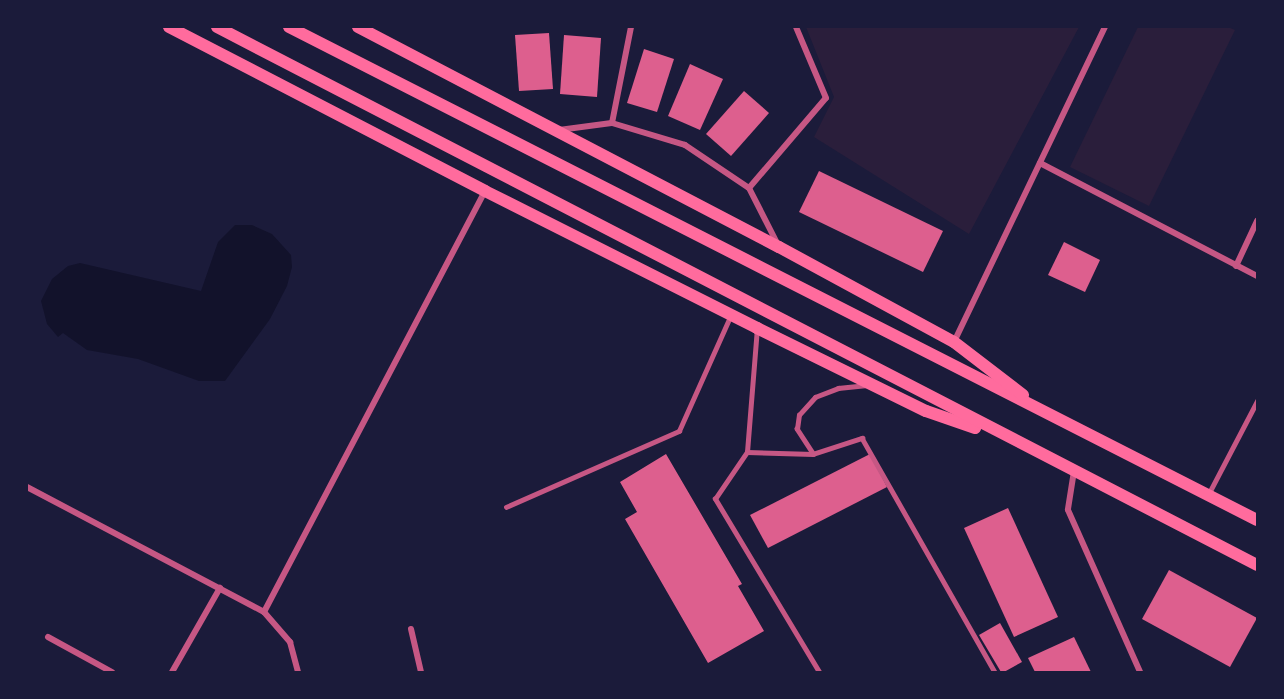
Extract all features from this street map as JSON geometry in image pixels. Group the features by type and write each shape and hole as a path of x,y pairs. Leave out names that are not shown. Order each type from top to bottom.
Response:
{"main road":[{"path":"170,27 485,191 872,385 926,411 1021,445"},
{"path":"217,27 1021,445 1257,565"},
{"path":"289,27 1257,520"},
{"path":"358,27 779,247 954,342 1050,415"}],"street":[{"path":"612,123 630,27"},
{"path":"749,188 826,98 796,27"},
{"path":"954,342 1105,27"},
{"path":"552,130 612,123 685,145 749,188 779,247"},
{"path":"1040,163 1257,276"},
{"path":"264,612 485,191"},
{"path":"1236,266 1257,221"},
{"path":"1074,470 1068,510 1140,672"},
{"path":"27,487 264,612 290,642 298,672"},
{"path":"172,672 220,588"},
{"path":"411,629 421,672"},
{"path":"48,637 112,672"}],"lane":[{"path":"506,507 679,430 731,315"},
{"path":"757,328 747,452 715,499 819,672"},
{"path":"813,454 797,429 800,415 815,398 823,394 838,388 872,385"},
{"path":"1207,495 1257,401"},
{"path":"747,452 813,454 862,438 995,672"}],"shaded area":[{"path":"806,27 1079,27 969,234 814,137 834,97"},
{"path":"1138,27 1228,27 1235,30 1149,206 1070,167"},
{"path":"235,225 252,225 272,234 291,255 292,267 287,286 270,319 225,381 199,381 138,359 87,350 63,333 58,337 47,324 41,301 52,279 68,266 80,263 201,291 218,242"}],"building":[{"path":"549,33 553,89 519,91 515,35"},
{"path":"564,35 601,38 597,97 560,94"},
{"path":"644,49 674,59 657,112 627,103"},
{"path":"690,64 723,79 700,130 668,116"},
{"path":"744,91 769,113 731,156 706,134"},
{"path":"819,171 943,231 923,272 799,212"},
{"path":"1064,242 1100,260 1085,292 1048,275"},
{"path":"666,454 742,584 738,586 764,631 708,663 625,519 637,512 620,482"},
{"path":"870,454 887,487 768,548 750,515"},
{"path":"1008,508 1058,617 1014,637 964,528"},
{"path":"1169,570 1257,618 1230,667 1142,619"},
{"path":"1000,623 1022,662 1004,672 1001,672 979,635"},
{"path":"1074,637 1091,672 1035,672 1028,658"}]}
